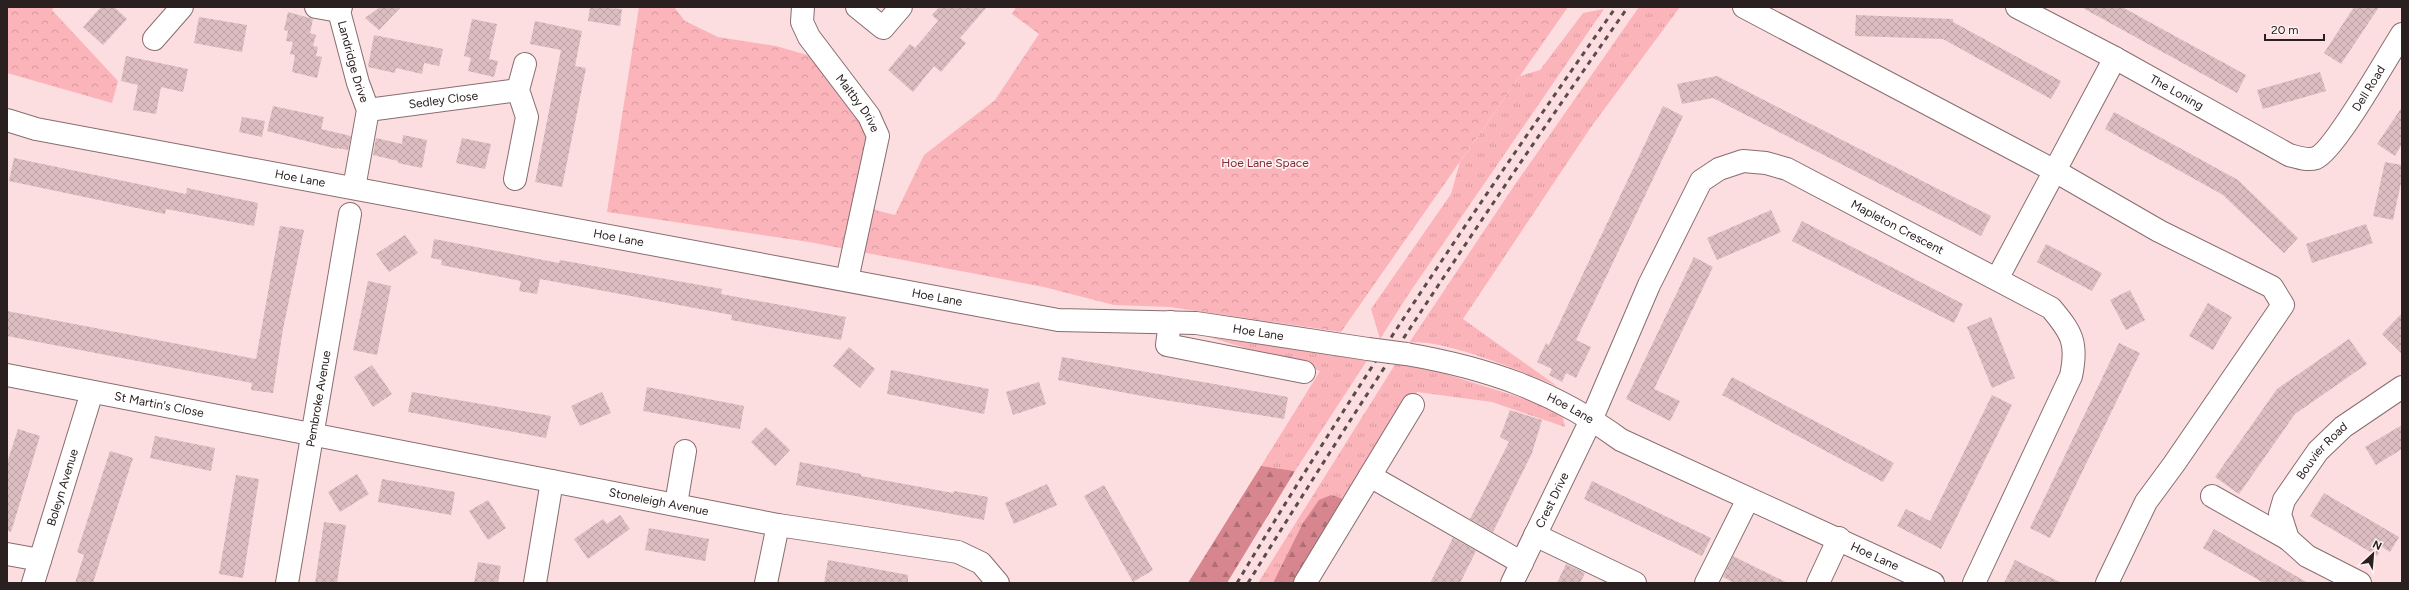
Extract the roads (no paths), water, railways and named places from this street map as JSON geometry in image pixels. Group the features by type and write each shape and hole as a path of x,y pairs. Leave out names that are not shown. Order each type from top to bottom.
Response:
{"street":[{"path":"154,39 182,7"},
{"path":"316,7 340,9"},
{"name":"Maltby Drive","path":"803,7 802,22 809,37 869,116 878,136 847,280"},
{"path":"857,7 882,28 902,7"},
{"path":"1744,7 2055,171 2159,231 2272,287 2283,305 2174,464 2146,502 2107,583"},
{"name":"The Loning","path":"2018,7 2115,58 2288,155 2303,159 2315,158 2334,142"},
{"name":"Landridge Drive","path":"340,9 358,83 368,110 354,188"},
{"name":"Dell Road","path":"2334,142 2402,34"},
{"path":"1997,279 2115,58"},
{"path":"515,179 527,117 518,90 525,64"},
{"name":"Sedley Close","path":"368,110 518,90"},
{"name":"Hoe Lane","path":"7,120 36,129 1058,320 1196,323 1406,354 1454,363 1547,394 1592,418 1621,440 1748,499 1839,538 1933,583"},
{"name":"Mapleton Crescent","path":"1592,418 1649,285 1701,181 1719,169 1743,161 1766,162 1786,169 2051,308 2068,328 2076,354 2071,376 1974,583"},
{"name":"Pembroke Avenue","path":"287,583 311,434 350,214"},
{"path":"1170,322 1167,345 1304,372"},
{"name":"St Martin's Close","path":"7,375 311,434"},
{"name":"Bouvier Road","path":"2288,539 2280,514 2284,500 2318,451 2343,427 2402,387"},
{"name":"Boleyn Avenue","path":"33,583 92,392"},
{"path":"1305,583 1413,405"},
{"name":"Crest Drive","path":"1512,583 1592,418"},
{"name":"Stoneleigh Avenue","path":"311,434 778,525 958,552 981,563 998,583"},
{"path":"676,504 685,450"},
{"path":"1370,476 1522,563"},
{"path":"535,583 552,481"},
{"path":"2212,496 2288,539 2307,556 2360,583"},
{"path":"1706,583 1748,499"},
{"path":"766,583 778,525"},
{"path":"1535,535 1635,583"},
{"name":"Hoe Lane","path":"1818,583 1839,538"},
{"path":"7,554 40,560"}],"railway":[{"path":"1237,583 1327,436 1421,292 1616,7"},
{"path":"1248,583 1434,292 1628,7"}],"park label":[{"name":"Hoe Lane Space","path":"1265,163"}]}
